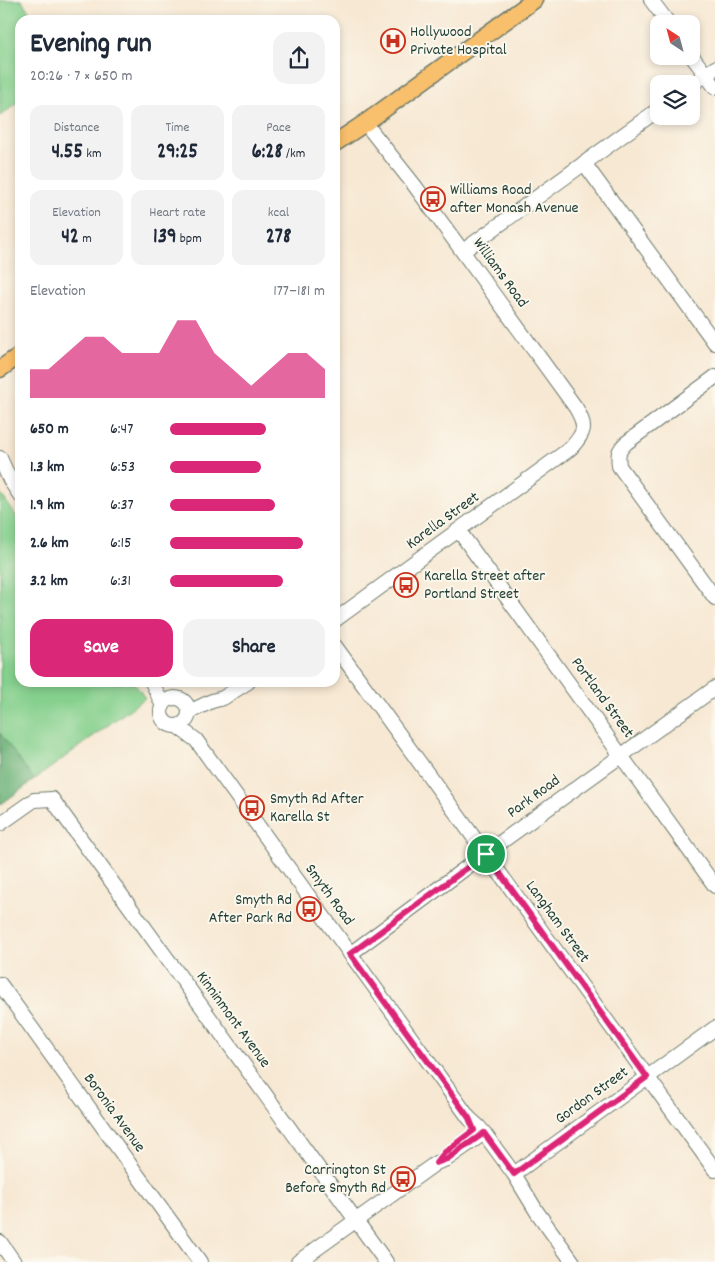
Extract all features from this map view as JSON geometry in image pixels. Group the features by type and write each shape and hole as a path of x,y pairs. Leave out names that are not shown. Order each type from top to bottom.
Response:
{"main road":[{"path":"340,140 534,0"},
{"path":"0,369 15,358"}],"street":[{"path":"651,0 662,15"},
{"path":"700,63 710,71 715,87"},
{"path":"463,251 650,115"},
{"name":"Williams Road","path":"365,123 416,186 576,408 584,421 581,436 571,448"},
{"path":"584,163 715,343"},
{"path":"715,377 626,443 620,449 618,455 619,466 715,598"},
{"name":"Karella Street","path":"340,616 571,448"},
{"path":"0,458 5,476 15,489"},
{"name":"Portland Street","path":"459,531 715,886"},
{"name":"Langham Street","path":"340,653 715,1170"},
{"path":"157,687 179,707 184,722 177,726"},
{"path":"179,707 212,702 223,698 240,687"},
{"name":"Park Road","path":"350,954 715,688"},
{"name":"Smyth Road","path":"196,740 177,726 170,725 164,720 161,713 179,707 196,740 477,1129 520,1193 537,1212"},
{"name":"Kinninmont Avenue","path":"0,824 34,800 52,799 386,1262"},
{"name":"Boronia Avenue","path":"0,984 200,1262"},
{"name":"Gordon Street","path":"514,1174 715,1028"},
{"path":"298,1262 436,1163 444,1153 477,1129"},
{"name":"Smyth Road","path":"477,1129 514,1174 537,1212 573,1262"},
{"path":"0,1242 14,1262"}],"green space":[{"path":"0,0 21,0 32,15 15,15 15,105 0,116"},
{"path":"0,493 15,514 15,687 137,687 145,698 0,805"},
{"path":"0,733 34,780 0,805"}],"place":[{"name":"Hollywood Private Hospital","path":"393,41"},
{"name":"Williams Road after Monash Avenue","path":"433,199"},
{"name":"Karella Street after Portland Street","path":"406,585"},
{"name":"Smyth Rd After Karella St","path":"252,808"},
{"name":"Smyth Rd After Park Rd","path":"309,909"},
{"name":"Carrington St Before Smyth Rd","path":"403,1179"}],"route":[{"path":"486,854 647,1077 514,1174 484,1133 447,1159 436,1163 444,1153 474,1130 469,1118 350,954 486,854"}]}
